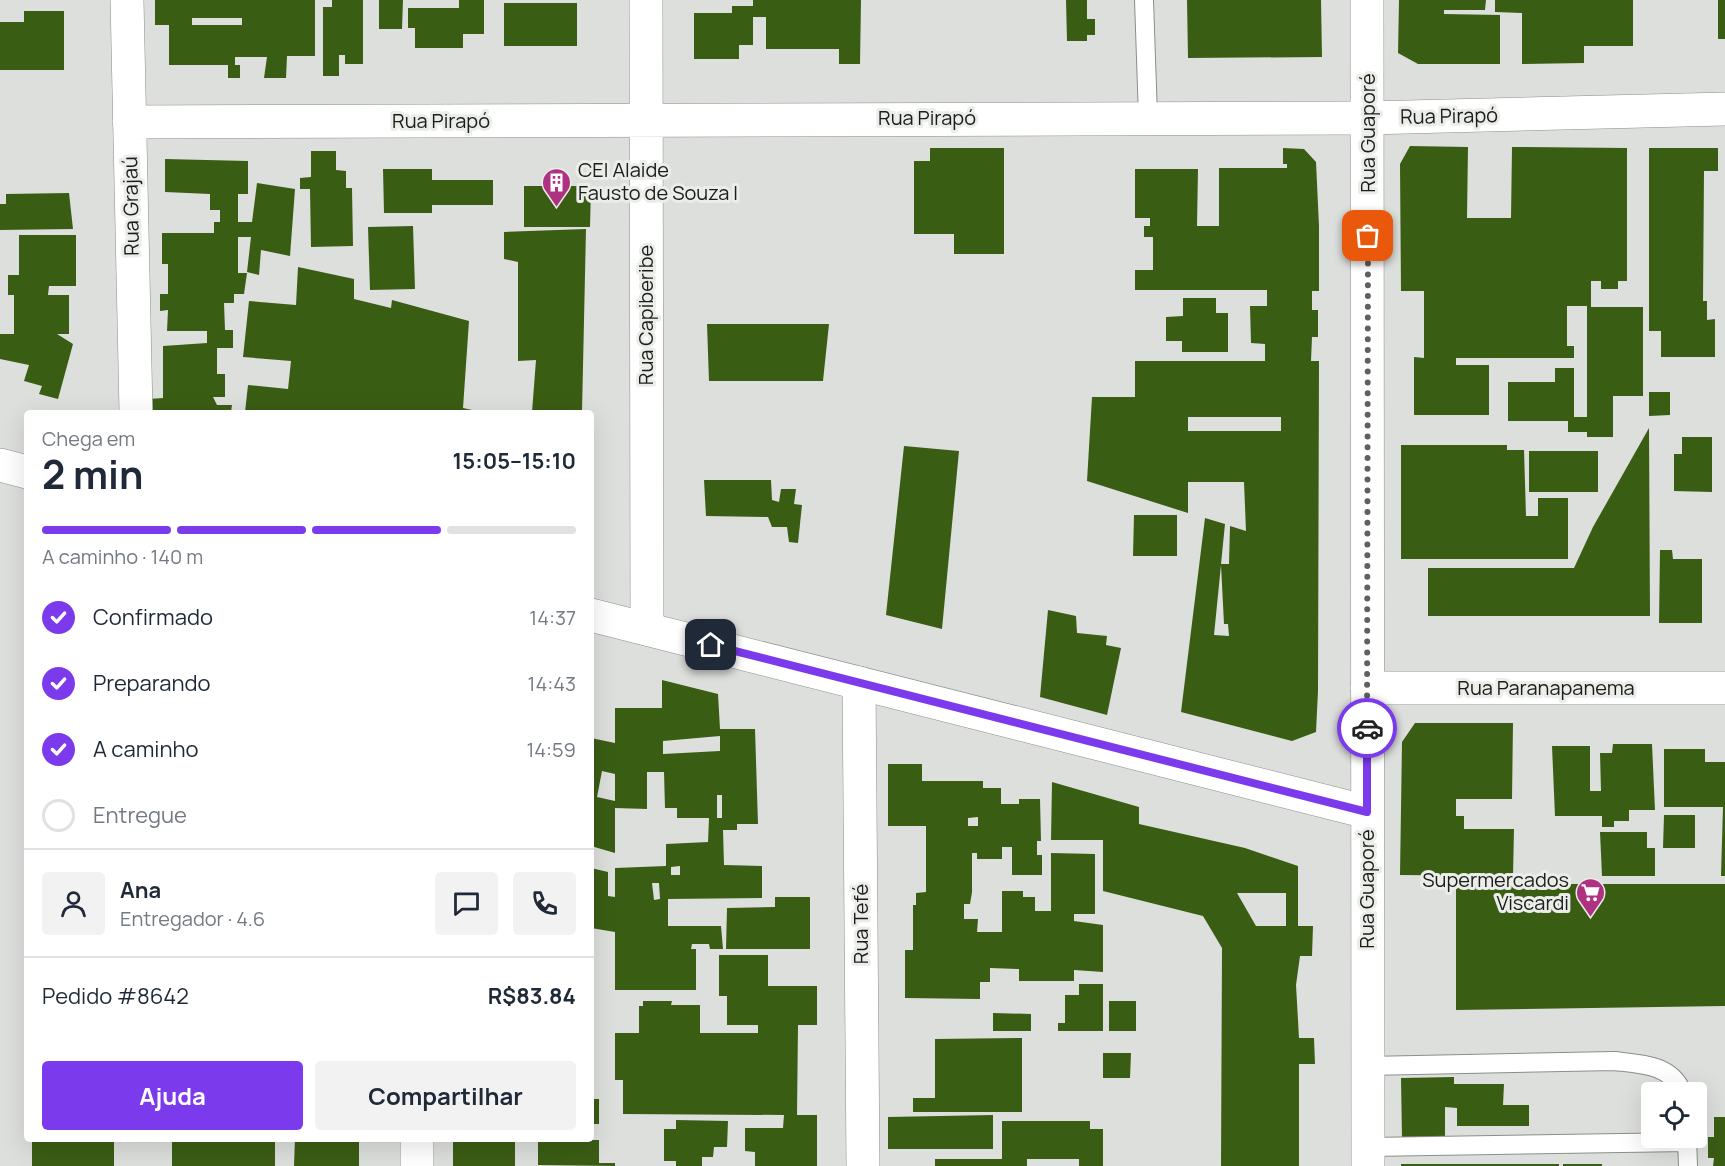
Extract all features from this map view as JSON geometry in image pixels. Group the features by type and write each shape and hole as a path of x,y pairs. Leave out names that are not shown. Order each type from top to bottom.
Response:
{"street":[{"name":"Rua Grajaú","path":"127,0 136,410"},
{"name":"Rua Capiberibe","path":"646,0 647,629"},
{"name":"Rua Guaporé","path":"1367,0 1368,1156"},
{"name":"Rua Pirapó","path":"129,122 1368,118 1725,109"},
{"path":"0,465 24,471"},
{"path":"594,616 1367,812"},
{"name":"Rua Tefé","path":"859,683 862,1166"},
{"name":"Rua Paranapanema","path":"1367,688 1725,688"},
{"path":"417,1142 417,1166"}],"lane":[{"path":"1144,0 1148,117"},
{"path":"1367,1066 1614,1061 1654,1066 1677,1082"},
{"path":"1368,1156 1641,1141"},
{"path":"1688,1148 1688,1166"}],"building":[{"path":"155,0 315,0 315,56 287,56 286,78 264,78 267,57 235,57 235,65 240,65 240,78 228,78 228,65 169,65 169,25 155,25","holes":["192,18 242,18 242,25 192,25"]},
{"path":"332,0 363,0 363,64 345,64 345,55 339,55 339,76 323,76 323,7 332,7"},
{"path":"379,0 403,0 402,29 379,29"},
{"path":"459,0 484,0 484,34 463,34 463,48 415,48 415,28 408,28 408,8 459,8"},
{"path":"753,0 861,0 860,64 839,64 839,49 766,49 766,17 753,17 753,45 739,45 739,59 694,59 694,13 732,13 732,6 753,6"},
{"path":"1066,0 1087,0 1087,19 1095,19 1095,35 1087,35 1087,41 1067,41"},
{"path":"1187,0 1321,0 1322,57 1188,58"},
{"path":"1399,0 1486,0 1485,10 1444,10 1444,14 1500,15 1500,64 1418,64 1398,53"},
{"path":"1495,0 1633,0 1633,46 1584,46 1584,63 1522,64 1522,13 1495,12"},
{"path":"1718,0 1725,0 1725,39 1718,39"},
{"path":"504,3 577,3 577,46 504,46"},
{"path":"24,11 64,11 64,70 0,70 0,22 24,22"},
{"path":"1410,146 1468,147 1467,218 1511,218 1512,147 1627,148 1627,281 1618,281 1618,289 1601,289 1601,281 1591,281 1591,307 1643,307 1643,396 1613,396 1613,437 1587,437 1587,432 1568,432 1568,421 1508,421 1508,382 1555,382 1555,368 1574,368 1574,417 1587,417 1587,306 1567,306 1567,346 1574,346 1574,358 1456,358 1456,365 1489,365 1489,415 1414,415 1414,357 1424,358 1424,291 1401,291 1400,164"},
{"path":"930,148 1004,148 1004,254 954,254 954,234 914,234 914,161 930,161"},
{"path":"1283,148 1304,149 1316,162 1319,226 1319,291 1312,291 1312,310 1318,310 1318,337 1312,337 1311,361 1319,361 1316,732 1292,741 1181,712 1205,518 1225,524 1221,564 1229,564 1230,526 1246,531 1244,482 1188,482 1188,513 1087,481 1092,397 1135,397 1135,361 1265,361 1265,344 1251,343 1250,306 1267,306 1267,290 1135,290 1135,270 1153,270 1153,237 1144,237 1144,226 1150,226 1150,218 1135,218 1135,169 1198,169 1197,226 1219,226 1219,168 1287,168 1287,164 1283,164","holes":["1188,417 1281,417 1281,431 1188,431","1221,565 1224,624 1228,624 1229,636 1214,635"]},
{"path":"1649,148 1718,148 1718,171 1704,171 1703,301 1707,301 1707,320 1715,319 1715,357 1661,357 1661,331 1649,331"},
{"path":"311,151 336,151 336,170 346,171 346,188 352,188 353,246 311,247 310,189 300,189 300,178 311,177"},
{"path":"165,159 248,161 248,194 238,194 238,222 252,222 257,183 295,189 290,256 261,250 259,275 247,272 251,237 238,237 238,273 247,273 244,294 234,294 234,303 224,303 225,330 233,330 233,348 217,348 217,374 225,374 225,397 213,397 217,405 232,405 231,410 151,410 149,399 163,398 163,346 207,343 207,331 167,331 168,310 160,311 160,294 168,294 168,264 162,264 162,233 214,233 214,222 220,222 220,210 210,210 210,194 165,192"},
{"path":"383,169 432,169 432,180 493,180 493,205 432,205 432,213 384,213"},
{"name":"CEI Alaide Fausto de Souza I","path":"524,186 591,186 590,227 524,227"},
{"path":"69,193 73,229 0,230 0,204 6,204 6,194"},
{"path":"413,226 415,289 370,290 368,227"},
{"path":"586,229 582,410 532,410 536,360 518,361 518,262 504,259 504,232"},
{"path":"19,235 76,235 76,286 49,286 48,295 69,295 69,334 57,334 73,344 58,399 39,394 42,386 24,381 29,365 0,359 0,334 14,334 14,295 8,295 8,275 19,275"},
{"path":"298,267 354,279 354,299 391,308 392,300 469,321 463,408 472,410 245,410 248,385 288,389 291,361 243,357 249,301 296,305"},
{"path":"1183,298 1216,298 1216,313 1228,313 1228,352 1182,352 1182,341 1166,341 1166,317 1183,316"},
{"path":"707,324 829,324 823,381 709,381"},
{"path":"1649,392 1670,392 1670,415 1649,416"},
{"path":"1649,428 1650,616 1428,616 1428,568 1574,568 1593,527"},
{"path":"1682,437 1712,437 1712,492 1674,491 1674,454 1682,454"},
{"path":"1401,445 1507,445 1507,450 1524,450 1526,516 1538,516 1538,498 1568,498 1568,559 1401,559"},
{"path":"904,446 959,451 942,629 886,615"},
{"path":"1529,451 1598,451 1598,492 1529,492"},
{"path":"704,480 771,480 772,500 779,502 781,489 796,489 794,504 802,505 798,543 789,542 787,527 772,527 768,517 706,516"},
{"path":"1134,515 1177,515 1177,556 1133,556"},
{"path":"1660,550 1672,550 1673,559 1702,559 1702,623 1659,623"},
{"path":"1048,610 1076,616 1077,633 1107,636 1106,645 1121,648 1107,715 1040,697"},
{"path":"662,680 718,694 720,729 755,729 758,824 737,824 737,830 723,830 724,865 762,866 762,898 668,899 668,926 721,926 723,949 710,949 709,944 692,944 691,949 696,949 696,990 615,990 615,932 594,928 594,869 608,872 608,896 615,897 615,868 666,866 666,844 708,842 709,818 677,818 677,808 665,808 664,772 647,772 647,809 615,808 615,853 594,847 594,739 615,743 615,708 662,708","holes":["720,736 720,751 663,754 663,741","602,771 615,774 615,801 597,797","717,795 722,795 722,818 717,818","680,866 680,875 671,875 671,867","652,883 659,883 660,899 654,900"]},
{"path":"1415,723 1513,723 1512,799 1456,799 1456,816 1464,816 1464,829 1514,829 1513,876 1400,875 1402,742"},
{"path":"1613,744 1652,744 1655,810 1629,810 1629,821 1614,821 1614,827 1602,827 1602,816 1555,816 1552,746 1590,746 1590,791 1601,791 1600,753 1612,753"},
{"path":"1664,749 1705,749 1705,762 1725,762 1725,876 1721,876 1723,807 1664,807"},
{"path":"888,764 922,764 922,781 983,781 983,788 1001,788 1001,804 1019,804 1019,799 1040,799 1041,841 1037,841 1037,855 1042,855 1042,875 1012,875 1012,847 1002,847 1002,859 977,859 977,853 972,853 972,892 970,904 964,904 964,919 978,919 977,932 1002,932 1002,891 1023,891 1023,897 1035,897 1035,911 1051,911 1051,853 1095,854 1095,914 1074,914 1074,921 1103,925 1103,972 1074,970 1074,981 1019,981 1019,969 990,968 990,982 980,982 980,999 905,998 905,950 913,950 913,905 916,905 916,893 926,892 926,826 888,826","holes":["978,817 978,826 968,826 968,818"]},
{"path":"1052,782 1139,807 1139,824 1245,848 1298,866 1298,926 1313,926 1312,956 1300,956 1296,985 1299,1038 1314,1038 1315,1064 1299,1064 1299,1166 1221,1166 1222,948 1203,916 1103,891 1103,840 1051,840","holes":["1237,893 1286,893 1286,926 1256,926"]},
{"path":"1664,815 1695,815 1695,848 1663,848"},
{"path":"1600,832 1647,832 1647,848 1655,848 1655,876 1602,876"},
{"name":"Supermercados Viscardi","path":"1456,884 1725,884 1725,1006 1456,1010"},
{"path":"775,897 810,897 810,949 726,949 727,908 775,907"},
{"path":"719,955 768,955 768,986 817,986 817,1025 798,1025 797,1115 817,1115 817,1166 755,1166 755,1152 745,1151 745,1128 783,1128 784,1115 623,1114 623,1080 615,1080 615,1033 639,1033 639,1006 643,1006 643,1001 672,1001 671,1005 700,1005 700,1033 758,1033 758,1025 727,1025 727,996 719,996"},
{"path":"1079,984 1103,984 1103,1031 1058,1031 1058,1023 1065,1023 1065,995 1079,995"},
{"path":"1109,1001 1136,1001 1136,1031 1109,1031"},
{"path":"993,1013 1031,1014 1031,1031 993,1031"},
{"path":"1022,1038 1022,1112 913,1112 913,1098 935,1098 935,1039"},
{"path":"1103,1053 1131,1053 1130,1078 1103,1078"},
{"path":"1454,1077 1454,1084 1504,1084 1503,1105 1529,1105 1529,1126 1457,1126 1457,1108 1445,1107 1445,1137 1402,1139 1401,1078"},
{"path":"594,1099 599,1099 599,1124 594,1124"},
{"path":"993,1115 993,1149 888,1149 888,1117"},
{"path":"1714,1117 1725,1117 1725,1166 1713,1166 1714,1158 1708,1158 1708,1137 1714,1137"},
{"path":"676,1120 728,1121 727,1147 714,1147 713,1157 702,1157 702,1166 676,1166 676,1161 664,1161 664,1129 676,1129"},
{"path":"1002,1121 1090,1121 1090,1129 1103,1129 1103,1166 1079,1166 1079,1159 1027,1159 1027,1166 935,1166 935,1159 1002,1159"},
{"path":"594,1140 599,1140 599,1163 615,1163 615,1166 538,1165 538,1142 594,1142"},
{"path":"32,1142 114,1142 114,1166 32,1166"},
{"path":"172,1142 275,1142 275,1166 172,1166"},
{"path":"295,1142 359,1142 359,1166 294,1166"},
{"path":"453,1142 515,1142 515,1166 453,1166"},
{"path":"1401,1164 1559,1164 1559,1166 1401,1166"},
{"path":"1563,1164 1602,1164 1602,1166 1563,1166"}],"way so far":[{"path":"1367,728 1368,236"}],"place":[{"name":"CEI Alaide Fausto de Souza I","path":"557,208"},
{"name":"Supermercados Viscardi","path":"1590,918"}],"route":[{"path":"711,645 1367,812 1367,728"}]}
